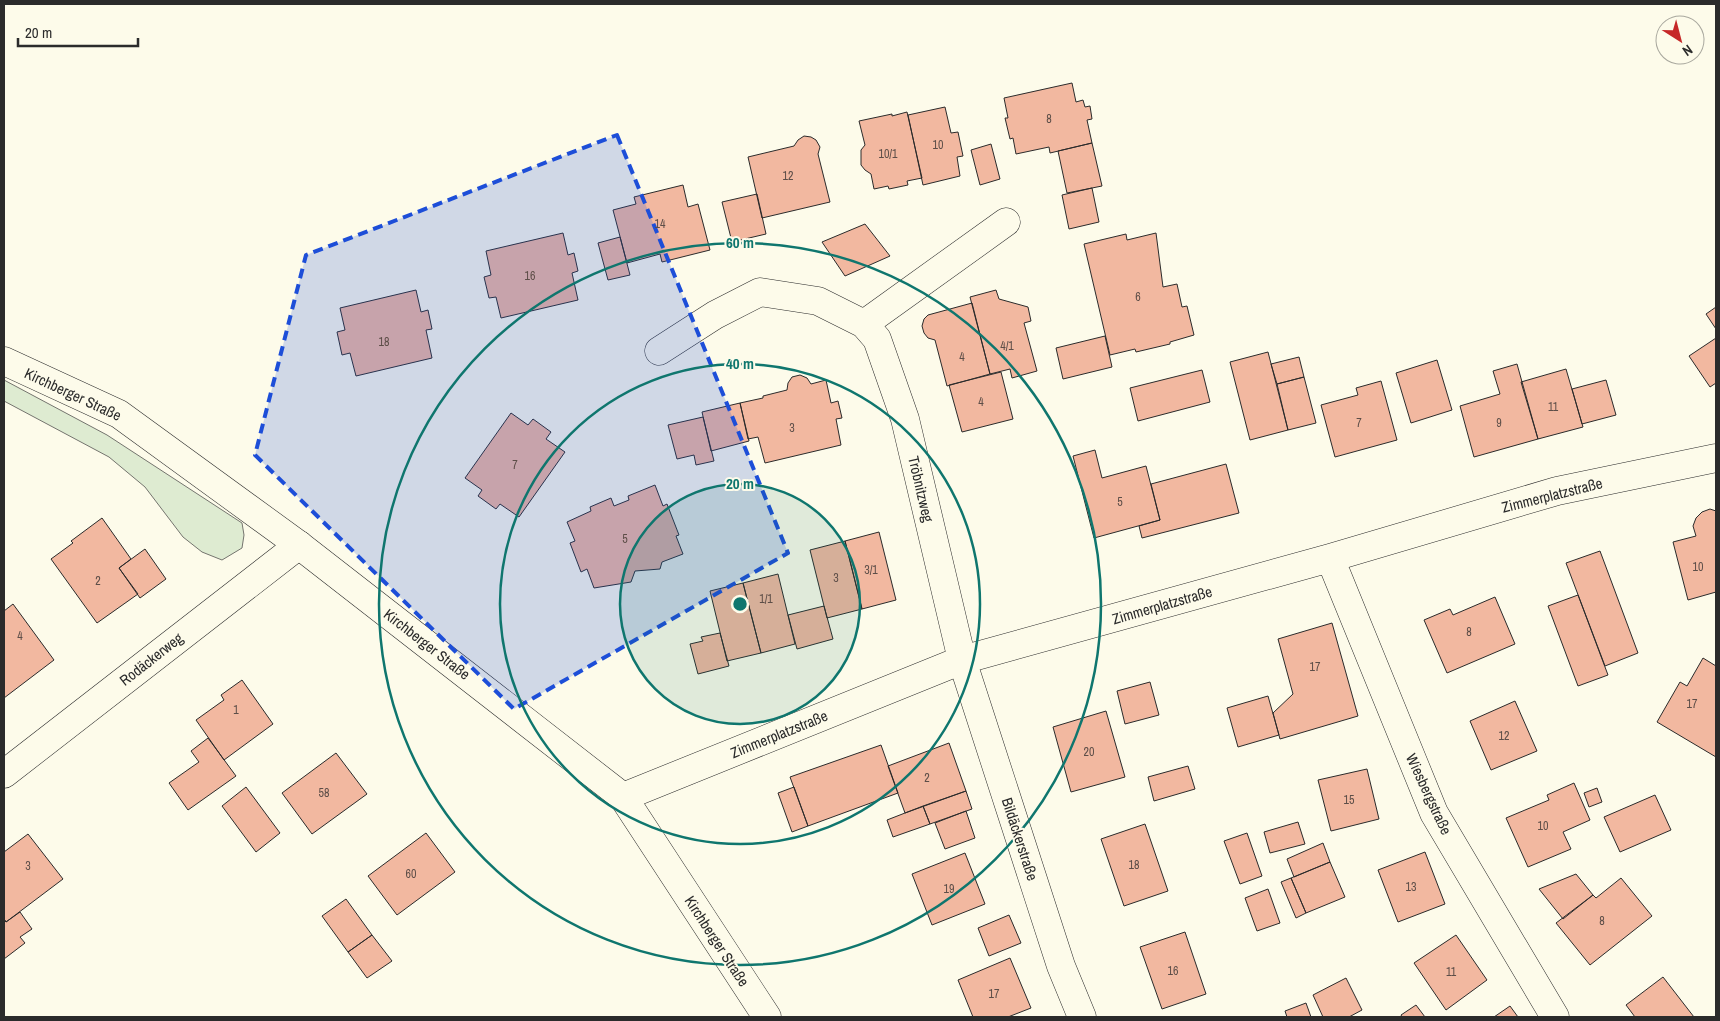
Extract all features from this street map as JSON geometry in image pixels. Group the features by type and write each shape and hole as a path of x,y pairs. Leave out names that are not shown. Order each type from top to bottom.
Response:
{"street":[{"path":"864,324 1006,222"},
{"name":"Tröbnitzweg","path":"659,351 715,315 760,292 818,301 864,324 877,339 905,419 962,660"},
{"name":"Kirchberger Straße","path":"4,361 120,414 299,545 623,797 766,1017"},
{"name":"Zimmerplatzstraße","path":"623,797 962,660 1330,558 1557,492 1716,458"},
{"name":"Rodäckerweg","path":"4,774 223,602 299,545"},
{"name":"Wiesbergstraße","path":"1330,558 1434,813 1555,1017"},
{"name":"Bildäckerstraße","path":"962,660 1061,966 1082,1017"}],"highlighted area":[{"path":"617,135 788,553 514,709 255,455 306,255"}],"green space":[{"path":"4,380 107,435 242,523 244,535 242,548 222,560 202,552 183,537 145,487 109,457 4,401"}],"building":[{"path":"1072,83 1076,102 1083,100 1085,107 1090,106 1092,119 1087,120 1092,143 1050,153 1049,147 1016,154 1013,138 1010,139 1005,118 1008,118 1004,98"},
{"path":"945,107 951,133 958,132 963,156 957,157 960,176 923,185 908,115"},
{"path":"907,112 922,178 907,181 908,185 889,189 888,186 874,189 871,174 861,165 861,150 865,145 859,121"},
{"path":"804,136 816,140 820,147 818,154 830,202 762,218 748,157 794,146"},
{"path":"1092,143 1102,186 1067,193 1058,151"},
{"path":"991,144 1000,179 980,185 971,150"},
{"path":"683,185 688,207 698,204 710,250 662,262 660,254 627,263 613,210 636,204 634,197"},
{"path":"1092,188 1099,222 1069,229 1062,195"},
{"path":"757,194 766,234 732,242 722,202"},
{"path":"865,224 890,256 845,276 822,242"},
{"path":"563,233 568,255 574,253 578,271 572,273 578,300 501,318 496,297 489,298 484,277 491,275 486,251"},
{"path":"1156,233 1163,287 1177,284 1182,307 1187,306 1194,335 1170,342 1170,344 1136,352 1135,349 1110,355 1084,244 1126,234 1127,240"},
{"path":"620,237 630,275 608,280 598,243"},
{"path":"416,290 421,312 428,310 432,329 426,330 432,358 356,376 350,353 342,355 337,332 345,330 340,308"},
{"path":"996,290 999,299 1028,307 1031,321 1024,323 1037,371 1012,378 1010,369 990,374 970,297"},
{"path":"972,303 990,374 947,386 935,340 928,338 924,333 922,326 924,319 928,315"},
{"path":"1716,307 1716,329 1706,314"},
{"path":"1105,336 1112,367 1063,379 1056,348"},
{"path":"1716,338 1716,383 1710,387 1689,356"},
{"path":"1268,352 1288,430 1250,440 1230,362"},
{"path":"1299,357 1304,377 1277,384 1271,364"},
{"path":"1437,360 1452,410 1411,423 1396,373"},
{"path":"1517,364 1538,439 1474,457 1460,406 1500,394 1493,371"},
{"path":"1566,369 1583,427 1538,439 1521,382"},
{"path":"1202,370 1210,402 1138,421 1130,388"},
{"path":"1001,372 1013,419 962,432 949,385"},
{"path":"800,375 807,378 811,384 826,380 831,403 838,401 842,418 836,419 841,445 765,463 758,437 748,439 740,403 787,390 788,383 792,377"},
{"path":"1304,377 1316,423 1288,430 1277,384"},
{"path":"1606,380 1616,415 1582,424 1572,389"},
{"path":"1381,381 1397,440 1335,457 1321,405 1358,395 1356,388"},
{"path":"740,403 749,441 711,451 702,412"},
{"path":"511,413 528,425 533,419 551,432 546,439 565,452 519,517 500,504 496,509 478,496 482,490 465,478"},
{"path":"703,417 714,461 696,465 694,455 677,459 668,425"},
{"path":"1095,450 1102,478 1146,466 1160,520 1094,538 1073,456"},
{"path":"1226,464 1239,513 1142,538 1139,526 1160,520 1151,484"},
{"path":"655,485 663,506 667,504 679,535 676,536 683,554 662,562 660,569 635,571 631,582 594,588 587,569 581,572 570,543 575,541 567,522 591,511 590,507 611,498 614,506 629,500 628,496"},
{"path":"1710,509 1716,511 1716,592 1688,600 1673,542 1696,536 1693,526 1696,518 1702,512"},
{"path":"102,518 131,559 119,568 138,594 97,623 51,559"},
{"path":"879,532 896,600 862,609 845,541"},
{"path":"845,541 862,609 827,618 810,550"},
{"path":"145,549 166,579 140,598 119,568"},
{"path":"1600,551 1638,653 1605,666 1566,563"},
{"path":"778,574 795,644 761,653 743,583"},
{"path":"743,583 761,653 727,661 710,591"},
{"path":"1578,595 1608,675 1578,686 1548,606"},
{"path":"1495,597 1515,644 1447,673 1424,620 1450,609 1453,615"},
{"path":"13,604 54,660 4,698 4,611"},
{"path":"824,606 833,639 797,649 788,615"},
{"path":"1332,623 1358,716 1280,739 1273,713 1293,694 1278,639"},
{"path":"720,633 729,666 698,674 690,644 703,641 701,637"},
{"path":"1703,658 1716,666 1716,757 1657,722 1680,682 1687,686"},
{"path":"242,680 273,724 224,760 196,720 224,700 221,695"},
{"path":"1150,682 1159,715 1125,724 1117,691"},
{"path":"1268,696 1279,735 1238,747 1227,708"},
{"path":"1515,701 1537,751 1491,770 1470,721"},
{"path":"1106,711 1125,777 1071,792 1053,727"},
{"path":"208,738 236,776 188,810 169,783 199,762 191,751"},
{"path":"949,743 966,791 905,813 888,766"},
{"path":"881,745 898,793 808,826 790,777"},
{"path":"336,753 367,794 312,834 282,793"},
{"path":"1188,766 1195,789 1154,801 1148,777"},
{"path":"1367,769 1379,819 1331,831 1318,780"},
{"path":"1574,783 1590,820 1563,832 1571,849 1528,867 1506,818 1549,800 1547,795"},
{"path":"246,787 280,833 256,852 222,806"},
{"path":"794,787 808,826 792,832 778,793"},
{"path":"1597,788 1602,802 1589,807 1584,793"},
{"path":"966,791 972,809 930,824 923,806"},
{"path":"1655,795 1671,830 1620,852 1604,817"},
{"path":"923,806 930,824 893,837 887,820"},
{"path":"966,811 975,838 945,849 935,823"},
{"path":"1298,822 1305,844 1270,853 1264,832"},
{"path":"1145,824 1168,891 1124,906 1101,839"},
{"path":"426,833 455,872 397,915 368,876"},
{"path":"1247,833 1262,876 1240,884 1224,841"},
{"path":"28,834 63,879 6,922 4,919 4,852"},
{"path":"1323,843 1330,862 1294,877 1287,859"},
{"path":"1425,852 1445,904 1398,922 1378,870"},
{"path":"965,853 985,904 932,925 912,874"},
{"path":"1330,862 1345,897 1306,913 1291,878"},
{"path":"1576,874 1593,895 1563,919 1539,889"},
{"path":"1291,878 1306,913 1296,918 1281,882"},
{"path":"1621,878 1652,916 1590,965 1556,923 1593,895 1596,898"},
{"path":"1268,889 1280,923 1257,931 1245,898"},
{"path":"346,899 372,935 348,952 322,916"},
{"path":"20,912 32,929 20,937 25,943 4,959 4,919 6,922"},
{"path":"1009,915 1021,943 989,956 978,928"},
{"path":"1185,932 1206,994 1162,1009 1140,947"},
{"path":"372,935 392,961 367,978 348,952"},
{"path":"1456,935 1487,980 1446,1010 1414,963"},
{"path":"1010,958 1031,1008 1008,1017 973,1017 958,980"},
{"path":"1663,977 1694,1017 1635,1017 1626,1005"},
{"path":"1346,978 1362,1010 1349,1017 1323,1017 1313,995"},
{"path":"1306,1003 1311,1017 1287,1017 1285,1011"},
{"path":"1416,1005 1425,1017 1402,1017 1401,1015"},
{"path":"1510,1006 1518,1017 1494,1017"}]}
